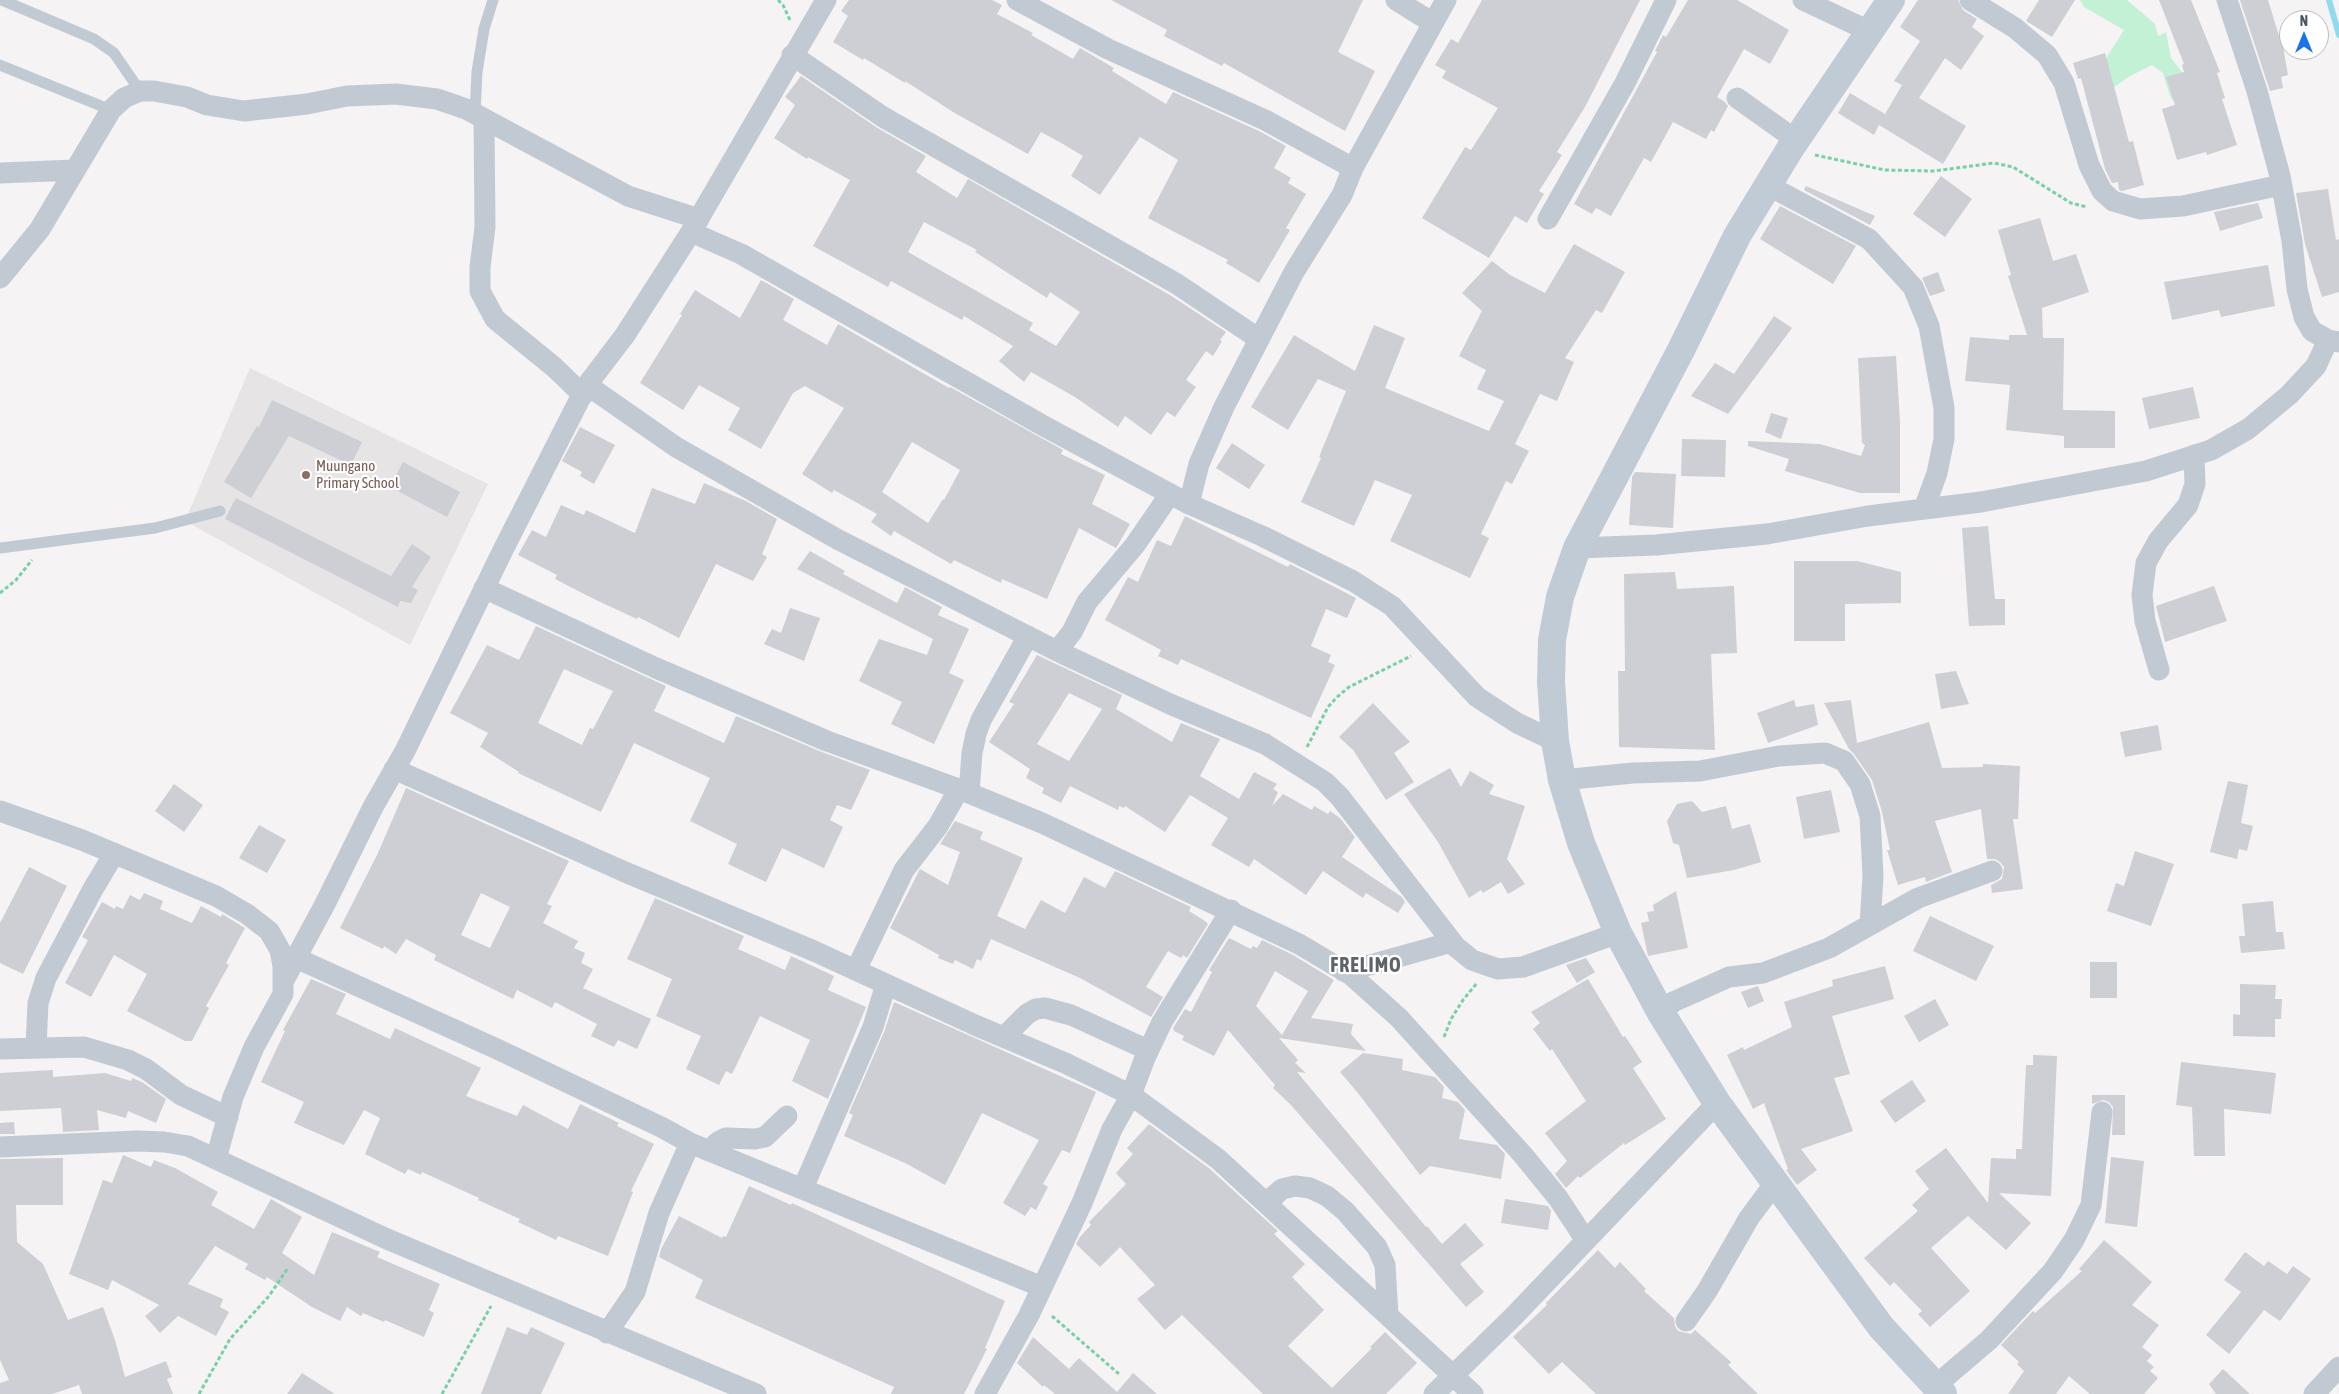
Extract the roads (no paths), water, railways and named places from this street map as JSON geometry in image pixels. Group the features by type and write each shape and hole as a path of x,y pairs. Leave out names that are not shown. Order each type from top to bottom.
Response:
{"street":[{"path":"283,982 405,751 484,588 585,390 625,336 695,225 826,0"},
{"path":"1017,0 1108,49 1264,120 1353,168"},
{"path":"1396,0 1433,23"},
{"path":"1189,504 1199,464 1224,407 1294,272 1342,195 1353,168 1446,0"},
{"path":"1548,219 1624,84 1666,0"},
{"path":"1803,0 1869,31"},
{"path":"1891,0 1793,145 1737,236 1681,350 1577,548 1560,597 1552,640 1550,681 1555,741 1562,780 1581,843 1618,933 1661,1012 1717,1103 1882,1327 1939,1390 1989,1340 2053,1271 2074,1240 2091,1205 2102,1112"},
{"path":"1970,0 2015,28 2047,56 2064,83 2089,165 2102,191 2113,201 2140,210 2183,206 2281,185"},
{"path":"1577,548 1656,545 1767,534 1868,516 1981,502 2146,471 2211,450 2248,429 2289,395 2316,366 2334,341 2312,331 2304,317 2297,289 2292,241 2281,185 2257,91 2227,0"},
{"path":"792,56 883,117 1178,284 1259,339"},
{"path":"0,278 40,229 111,110 124,98 140,91 162,92 187,97 207,106 244,111 307,104 348,96 396,94 437,100 480,116 628,196 695,225 741,254 1033,420 1189,504 1262,536 1353,581 1392,606 1477,697 1517,723 1555,741"},
{"path":"1737,98 1793,145"},
{"path":"480,116 485,226 480,267 480,291 495,319 585,390 676,446 837,539 1057,651 1170,704 1264,744 1325,782 1340,797 1452,942 1472,960 1495,968 1523,967 1618,933"},
{"path":"0,174 75,170"},
{"path":"1769,186 1869,239 1913,287 1929,326 1944,408 1944,439 1937,473 1924,509"},
{"path":"2159,670 2145,621 2142,594 2146,563 2158,541 2188,505 2195,484 2194,455"},
{"path":"1057,651 1072,632 1087,602 1135,545 1170,494"},
{"path":"484,588 656,668 827,741 964,791 1075,838 1169,884 1231,910 1299,944 1344,971 1399,1018 1523,1154 1558,1198 1585,1239"},
{"path":"856,970 904,870 964,791 976,734 981,720 1028,636"},
{"path":"1562,780 1633,773 1700,771 1779,756 1825,754 1844,761 1860,784 1870,816 1873,876 1870,924"},
{"path":"394,770 625,872 734,916 1131,1094 1218,1159 1473,1394"},
{"path":"0,811 82,840 216,896 247,914 269,931 280,950 283,994 254,1047 233,1097 216,1159"},
{"path":"36,1047 38,1003 46,978 93,889 114,854"},
{"path":"1661,1012 1673,1002 1729,977 1772,970 1830,948 1918,898 1992,871"},
{"path":"985,1394 1039,1294 1082,1204 1112,1129 1131,1094 1148,1050 1189,977 1231,910"},
{"path":"1344,971 1452,942"},
{"path":"296,958 496,1049 699,1147 803,1188 1039,1294"},
{"path":"803,1188 873,1028 886,984"},
{"path":"1004,1037 1027,1014 1036,1009 1045,1008 1071,1015 1148,1050"},
{"path":"0,1049 84,1047 128,1060 146,1069 182,1094 228,1117"},
{"path":"1434,1394 1514,1316 1585,1239 1717,1103"},
{"path":"607,1333 635,1292 659,1213 699,1147 726,1138 755,1139 765,1137 773,1132 787,1116"},
{"path":"0,1147 137,1141 164,1142 188,1146 387,1239 756,1394"},
{"path":"1686,1321 1707,1291 1749,1218 1775,1183"},
{"path":"1266,1203 1282,1189 1295,1186 1310,1188 1327,1196 1345,1211 1378,1247 1385,1265 1388,1315"},
{"path":"2314,1394 2339,1367"}],"lane":[{"path":"2,0 94,39 114,53 140,91"},
{"path":"480,116 477,72 484,29 492,0"},
{"path":"0,65 111,110"},
{"path":"0,548 155,528 220,511"}],"waterway":[{"path":"2329,0 2339,35"}],"place":[{"name":"Muungano Primary School","path":"306,475"}],"district":[{"name":"FRELIMO","path":"1366,966"}]}
